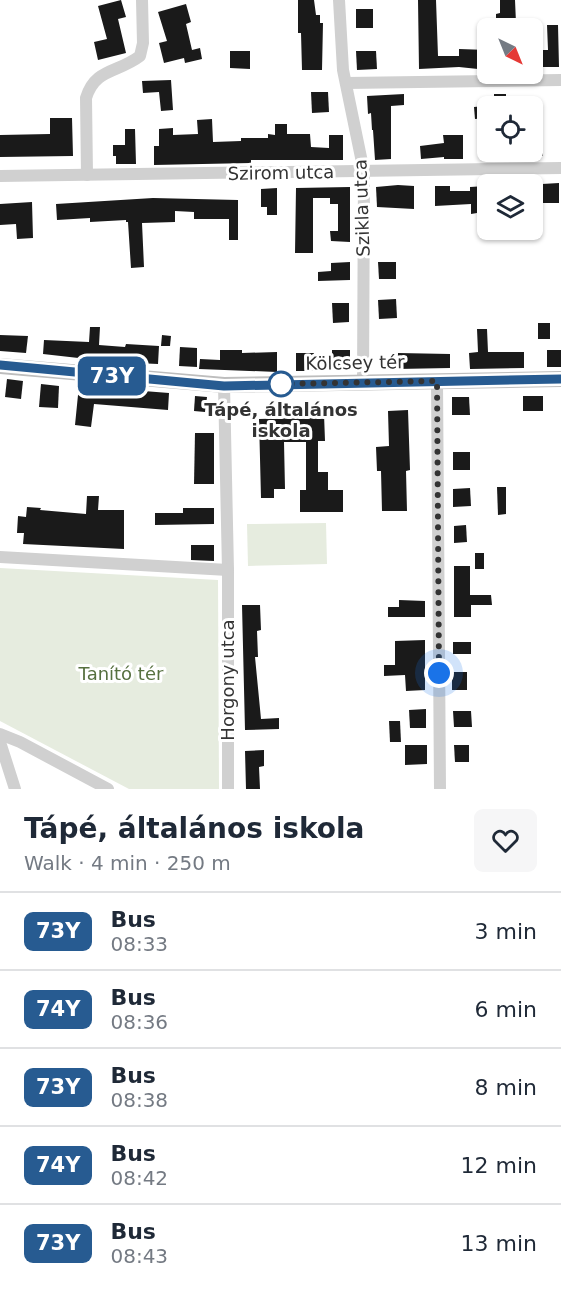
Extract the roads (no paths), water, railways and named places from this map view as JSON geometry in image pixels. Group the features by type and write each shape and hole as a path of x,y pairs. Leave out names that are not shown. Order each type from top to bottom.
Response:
{"street":[{"path":"87,175 86,98 89,86 96,77 132,63 140,56 143,43 142,0"},
{"name":"Szikla utca","path":"339,0 346,83 364,172 363,383"},
{"path":"346,83 561,80"},
{"name":"Szirom utca","path":"0,177 561,168"},
{"name":"Kölcsey tér","path":"0,366 224,386 561,379"},
{"path":"437,381 440,789"},
{"path":"0,557 228,570 224,386"},
{"name":"Horgony utca","path":"228,570 228,789"},
{"path":"0,734 20,741 108,789"},
{"path":"0,742 15,789"}],"place":[{"name":"Tápé, általános iskola","path":"281,384"}],"park label":[{"name":"Tanító tér","path":"121,674"}]}
